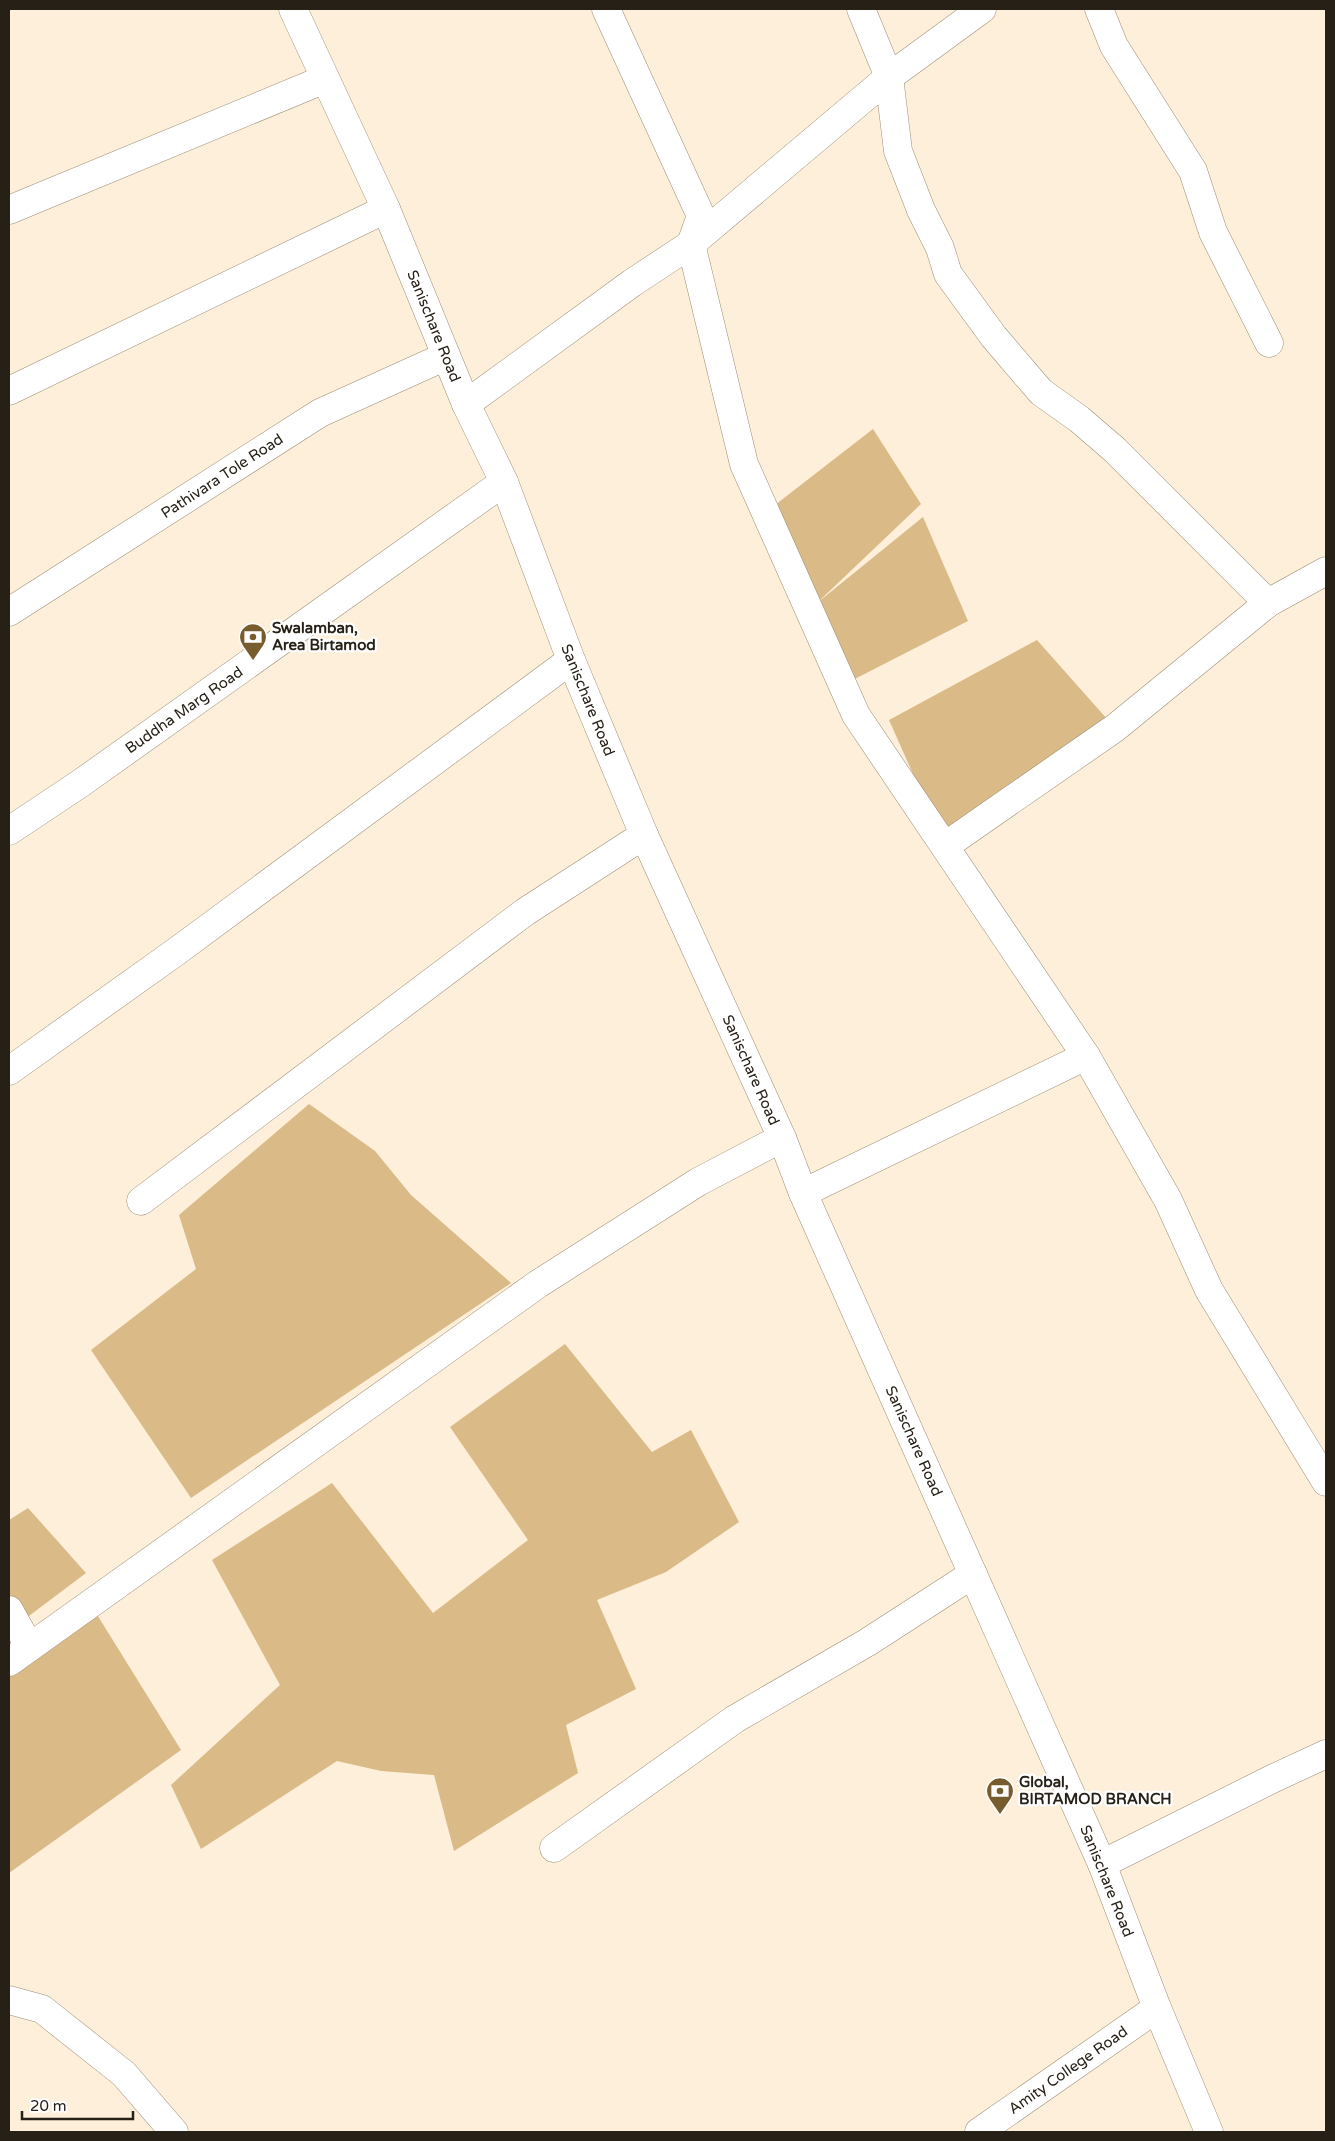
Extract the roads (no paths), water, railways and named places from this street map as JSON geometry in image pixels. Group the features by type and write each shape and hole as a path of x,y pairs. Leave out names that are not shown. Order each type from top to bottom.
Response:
{"street":[{"name":"Sanischare Road","path":"293,9 386,208 466,404 504,482 571,660 644,835 782,1138 803,1193 1102,1864 1157,2008 1209,2132"},
{"path":"606,9 701,216 691,244 744,464 856,715 1086,1056 1168,1200 1210,1290 1326,1482"},
{"path":"861,9 889,77 898,151 921,210 940,248 948,274 994,337 1041,392 1079,418 1116,450 1268,603"},
{"path":"466,404 632,283 691,244 889,77 982,9"},
{"path":"1099,9 1114,46 1193,171 1213,232 1269,343"},
{"path":"9,210 325,79"},
{"path":"9,391 386,208"},
{"name":"Pathivara Tole Road","path":"9,612 320,413 446,356"},
{"name":"Buddha Marg Road","path":"9,831 81,783 504,482"},
{"path":"945,846 1115,728 1268,603 1326,571"},
{"path":"9,1071 177,950 571,660"},
{"path":"141,1201 525,912 644,835"},
{"path":"803,1193 1086,1056"},
{"path":"9,1610 19,1654 90,1606 538,1284 698,1182 782,1138"},
{"path":"554,1848 735,1719 868,1642 973,1574"},
{"path":"1102,1864 1326,1754"},
{"path":"9,2000 42,2009 124,2074 174,2132"},
{"name":"Amity College Road","path":"979,2132 1157,2008"}],"place":[{"name":"Swalamban, Area Birtamod","path":"253,661"},
{"name":"Global, BIRTAMOD BRANCH","path":"1000,1815"}]}
